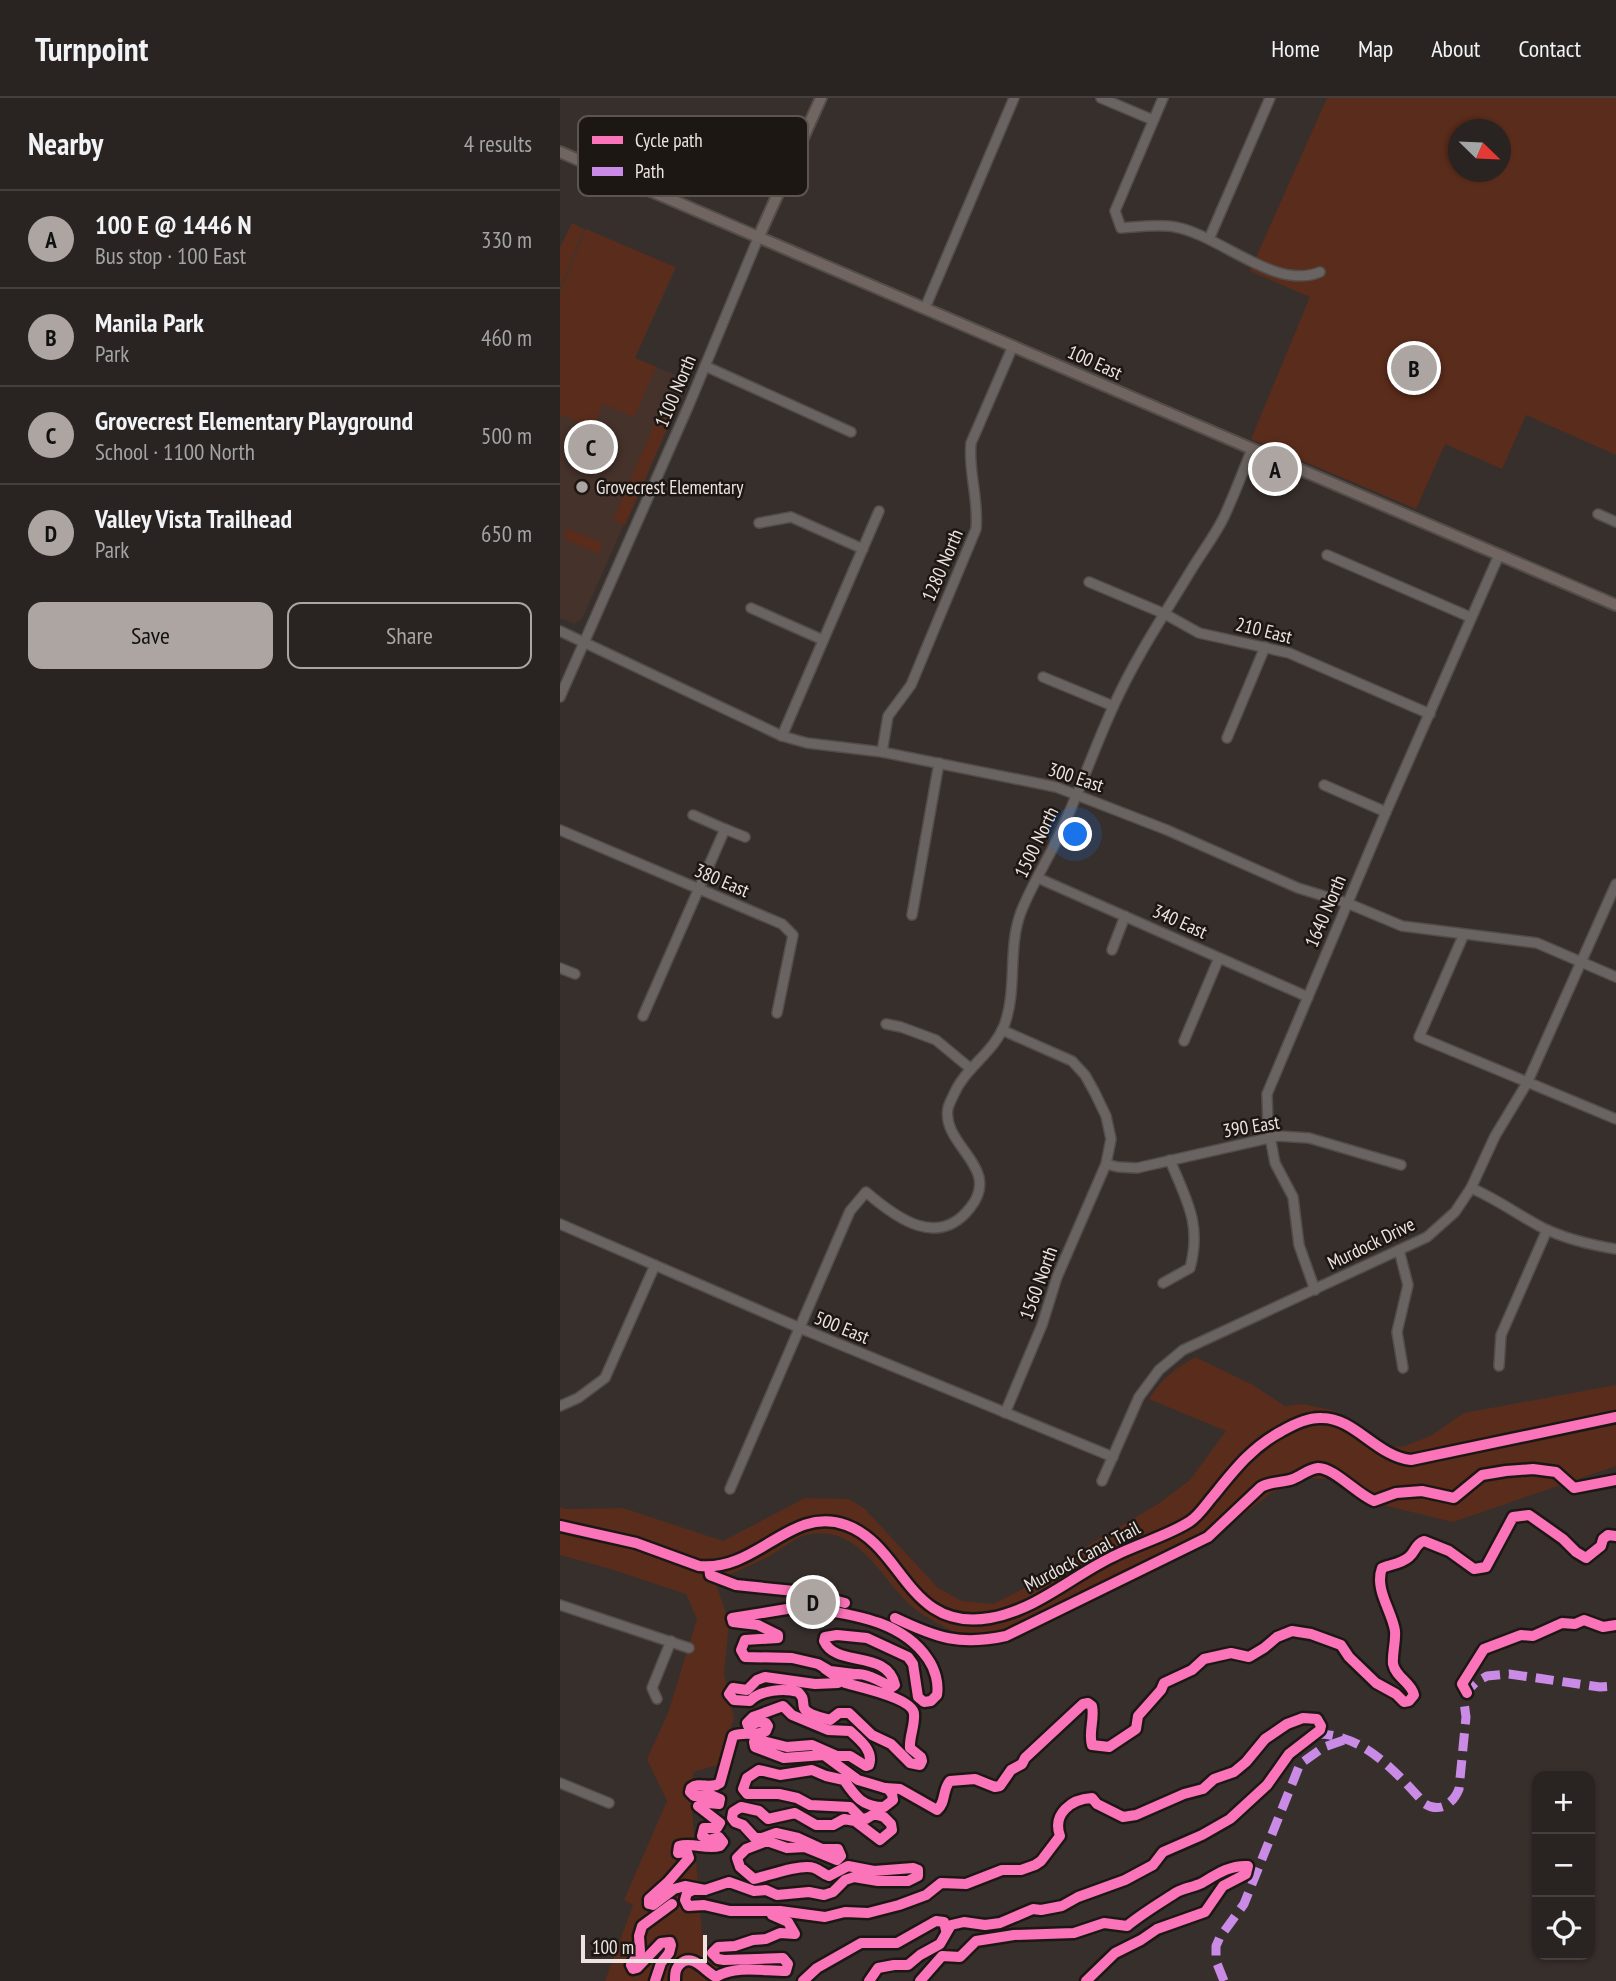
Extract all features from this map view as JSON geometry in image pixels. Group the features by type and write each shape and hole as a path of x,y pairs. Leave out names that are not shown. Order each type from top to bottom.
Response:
{"main road":[{"name":"1100 North","path":"808,127 821,98"},
{"name":"100 East","path":"560,152 578,160"},
{"name":"100 East","path":"664,196 1616,605"},
{"name":"1100 North","path":"759,236 777,196"}],"street":[{"path":"925,308 1014,98"},
{"path":"1101,98 1153,120"},
{"path":"1163,98 1115,211 1121,228 1174,227 1209,239 1282,273 1307,277 1320,272"},
{"path":"1209,239 1270,98"},
{"name":"1100 North","path":"560,697 759,236"},
{"name":"1280 North","path":"882,752 888,716 911,685 976,529 978,509 969,458 971,443 1013,345"},
{"path":"705,366 851,432"},
{"name":"1500 North","path":"800,1328 850,1211 866,1192 914,1226 940,1228 953,1224 973,1205 979,1191 979,1176 975,1163 950,1130 948,1109 957,1086 992,1046 1002,1030 1009,1012 1013,941 1021,912 1078,793 1114,706 1129,675 1223,519 1252,449"},
{"path":"782,736 879,511"},
{"path":"1598,514 1616,522"},
{"path":"759,523 791,517 863,549"},
{"path":"1327,555 1470,617"},
{"name":"1640 North","path":"1315,1290 1298,1245 1293,1198 1275,1163 1268,1126 1267,1094 1385,812 1499,555"},
{"name":"210 East","path":"1089,582 1165,614 1199,634 1289,653 1430,714"},
{"path":"751,608 823,640"},
{"name":"300 East","path":"560,631 782,736 807,743 882,752 1027,780 1078,793 1298,888 1347,903 1402,926 1537,943 1616,977"},
{"path":"1227,738 1265,647"},
{"path":"1043,677 1114,706"},
{"path":"912,915 939,764"},
{"path":"1325,785 1385,812"},
{"path":"693,815 745,837"},
{"path":"643,1016 725,829"},
{"name":"380 East","path":"560,831 782,924 793,935 777,1013"},
{"name":"340 East","path":"1038,878 1308,997"},
{"name":"Murdock Drive","path":"1102,1481 1139,1397 1159,1370 1183,1350 1427,1237 1455,1212 1471,1188 1495,1136 1527,1083 1616,884"},
{"path":"1112,950 1125,916"},
{"path":"1464,934 1419,1037 1616,1119"},
{"path":"1184,1041 1219,958"},
{"path":"560,968 575,974"},
{"path":"886,1024 936,1040 971,1069"},
{"name":"1560 North","path":"1002,1030 1072,1061 1085,1075 1106,1116 1111,1139 1106,1164 1057,1277 1042,1325 1005,1413"},
{"name":"390 East","path":"1106,1164 1137,1168 1270,1136 1310,1138 1401,1165"},
{"path":"1163,1283 1190,1268 1195,1249 1195,1226 1170,1160"},
{"path":"1471,1188 1491,1196 1548,1230 1592,1245 1616,1249"},
{"name":"500 East","path":"560,1224 800,1328 1113,1457"},
{"path":"1499,1366 1501,1335 1548,1230"},
{"path":"1399,1250 1408,1284 1397,1332 1403,1368"},
{"path":"560,1406 578,1398 605,1378 656,1265"},
{"path":"730,1489 800,1328"},
{"path":"560,1605 689,1648"},
{"path":"657,1699 652,1688 671,1641"},
{"path":"560,1783 609,1803"}],"shaded area":[{"path":"1327,98 1616,98 1616,455 1526,415 1502,469 1445,444 1416,509 1251,439 1310,297 1250,271"},
{"path":"572,223 584,229 560,288 560,247"},
{"path":"578,227 676,268 635,358 688,380 582,619 574,624 560,618 560,270"},
{"path":"586,229 675,267 635,358 656,367 634,417 603,404 593,428 560,414 560,294"},
{"path":"667,406 674,407 675,411 625,525 613,520 660,411"},
{"path":"567,528 602,543 599,554 564,539"},
{"path":"1195,1357 1253,1385 1285,1406 1303,1404 1335,1411 1390,1447 1405,1446 1432,1435 1464,1413 1616,1385 1616,1466 1453,1522 1358,1499 1332,1479 1308,1478 1271,1493 1200,1548 1061,1616 990,1646 922,1614 908,1603 872,1561 845,1539 829,1534 799,1537 768,1557 715,1581 729,1622 724,1674 734,1718 718,1765 693,1772 692,1810 702,1934 725,1981 605,1981 633,1905 624,1900 667,1801 647,1759 668,1713 697,1619 686,1594 560,1555 560,1507 623,1508 723,1541 805,1498 848,1499 864,1508 938,1588 962,1601 993,1604 1027,1587 1080,1550 1158,1504 1190,1480 1226,1431 1149,1399 1169,1375"},
{"path":"795,1591 831,1599 828,1610 797,1606"}],"marked path":[{"path":"1315,1734 1332,1735 1363,1747 1402,1779 1425,1804 1436,1808 1450,1803 1459,1789 1466,1717 1464,1702 1468,1690 1476,1682 1487,1676 1509,1674 1600,1687 1616,1686"},
{"path":"1224,1981 1216,1961 1216,1946 1244,1904 1300,1764 1324,1747 1347,1739"}],"cycle path":[{"name":"Murdock Canal Trail","path":"560,1526 636,1543 699,1566 720,1565 739,1559 808,1524 826,1521 846,1525 881,1550 923,1600 941,1612 962,1619 990,1618 1023,1608 1112,1557 1189,1522 1253,1451 1271,1437 1306,1420 1317,1418 1345,1424 1387,1452 1411,1460 1616,1417"},
{"path":"895,1618 924,1631 949,1638 975,1640 1006,1636 1208,1537 1261,1487 1293,1479 1318,1468 1338,1476 1374,1501 1396,1493 1422,1491 1454,1498 1482,1475 1506,1471 1533,1469 1556,1472 1574,1488 1616,1480"},
{"path":"885,1788 900,1789 937,1810 942,1804 950,1781 975,1779 995,1787 1000,1786 1011,1770 1022,1764 1025,1758 1083,1704 1088,1703 1093,1711 1092,1745 1109,1747 1136,1729 1138,1716 1164,1683 1192,1670 1204,1659 1231,1653 1249,1657 1277,1637 1292,1631 1311,1634 1341,1645 1349,1657 1376,1683 1396,1694 1404,1702 1409,1701 1414,1695 1393,1664 1395,1631 1380,1584 1382,1568 1406,1559 1424,1541 1449,1551 1474,1569 1486,1567 1513,1517 1529,1515 1586,1558 1601,1546 1608,1535 1616,1536"},
{"path":"709,1567 710,1575 736,1585 804,1592 845,1603"},
{"path":"825,1669 838,1678 838,1683 815,1684 765,1677 757,1680 747,1690 733,1688 729,1694 734,1700 750,1701 760,1694 772,1691 798,1692 808,1713 830,1720 839,1713 849,1713 872,1735 891,1744 910,1763 920,1765 921,1757 910,1748 914,1718 911,1708 895,1698 845,1683 842,1679 862,1674 892,1687 895,1685 890,1674 872,1662 839,1654 830,1649 824,1641 825,1637 837,1635 867,1638 908,1657 913,1664 918,1697 924,1702 931,1701 937,1695 936,1676 928,1659 916,1645 885,1625 868,1619 795,1605 793,1608 732,1618 733,1622 758,1625 778,1635 778,1638 745,1640 741,1650 745,1657 792,1658 818,1664 830,1671 854,1674"},
{"path":"1467,1693 1462,1684 1484,1649 1521,1635 1533,1636 1562,1623 1575,1624 1584,1620 1603,1627 1616,1625"},
{"path":"783,1706 792,1715 828,1730 850,1731 868,1750 869,1765 866,1766 850,1756 837,1756 812,1745 787,1747 758,1740 754,1742 755,1747 784,1758 824,1755 858,1780 888,1789 893,1800 884,1807 870,1805 856,1796 844,1780 812,1770 780,1775 759,1770 747,1778 743,1789 747,1794 779,1794 797,1798 810,1805 850,1807 861,1818 866,1819 874,1814 884,1817 891,1824 892,1830 880,1840 855,1821 844,1819 833,1825 816,1825 795,1813 768,1819 759,1811 741,1807 733,1812 732,1818 755,1838 776,1833 798,1838 822,1849 838,1849 841,1856 837,1860 805,1847 787,1848 767,1841 746,1849 737,1858 740,1867 754,1879 801,1867 814,1868 829,1876 848,1866 874,1871 913,1868 918,1870 918,1876 908,1881 878,1881 854,1877 824,1895 809,1892 777,1895 766,1890 754,1891 729,1882 705,1890 685,1886 674,1889 653,1905 649,1904 649,1899 689,1858 687,1852 678,1853 679,1846 715,1847 723,1842 719,1837 709,1840 702,1836 704,1828 717,1828 720,1823 698,1806 719,1804 720,1799 711,1795 694,1796 690,1792 691,1788 720,1783 733,1736 766,1731 766,1723 758,1722 748,1726 747,1723 753,1717 783,1706"},
{"path":"705,1890 687,1893 685,1900 688,1906 704,1905 730,1911 780,1911 825,1917 845,1912 868,1913 899,1905 926,1895 941,1883 966,1884 1002,1870 1021,1870 1035,1865 1060,1836 1058,1828 1061,1815 1077,1801 1092,1798 1097,1804 1123,1817 1136,1815 1184,1794 1203,1789 1214,1779 1234,1772 1265,1739 1287,1724 1303,1718 1317,1719 1320,1730 1289,1754 1267,1785 1230,1819 1163,1852 1153,1865 1125,1880 1078,1897 1062,1906 1033,1909 1000,1923 985,1925 964,1922 951,1925 940,1944 908,1965 878,1968 869,1981"},
{"path":"920,1981 942,1956 960,1957 976,1941 1014,1935 1074,1933 1104,1923 1127,1926 1180,1891 1218,1873 1248,1866 1246,1874 1223,1886 1205,1912 1157,1929 1115,1953 1086,1981"},
{"path":"655,1981 661,1963 669,1953 670,1942 661,1943 637,1968 633,1969 631,1965 640,1951 639,1936 642,1926 672,1904"},
{"path":"675,1981 678,1966 690,1960 716,1977 732,1971 750,1969 786,1971 788,1964 783,1958 724,1960 718,1959 712,1953 718,1947 735,1946 780,1933 795,1934 788,1922 772,1915"},
{"path":"803,1981 817,1968 861,1943 897,1943 936,1921 944,1922 946,1930"}],"place":[{"name":"Manila Park","path":"1414,368"},
{"name":"Grovecrest Elementary Playground","path":"591,447"},
{"name":"100 E @ 1446 N","path":"1275,469"},
{"name":"Grovecrest Elementary","path":"582,487"},
{"name":"Valley Vista Trailhead","path":"813,1602"}]}
